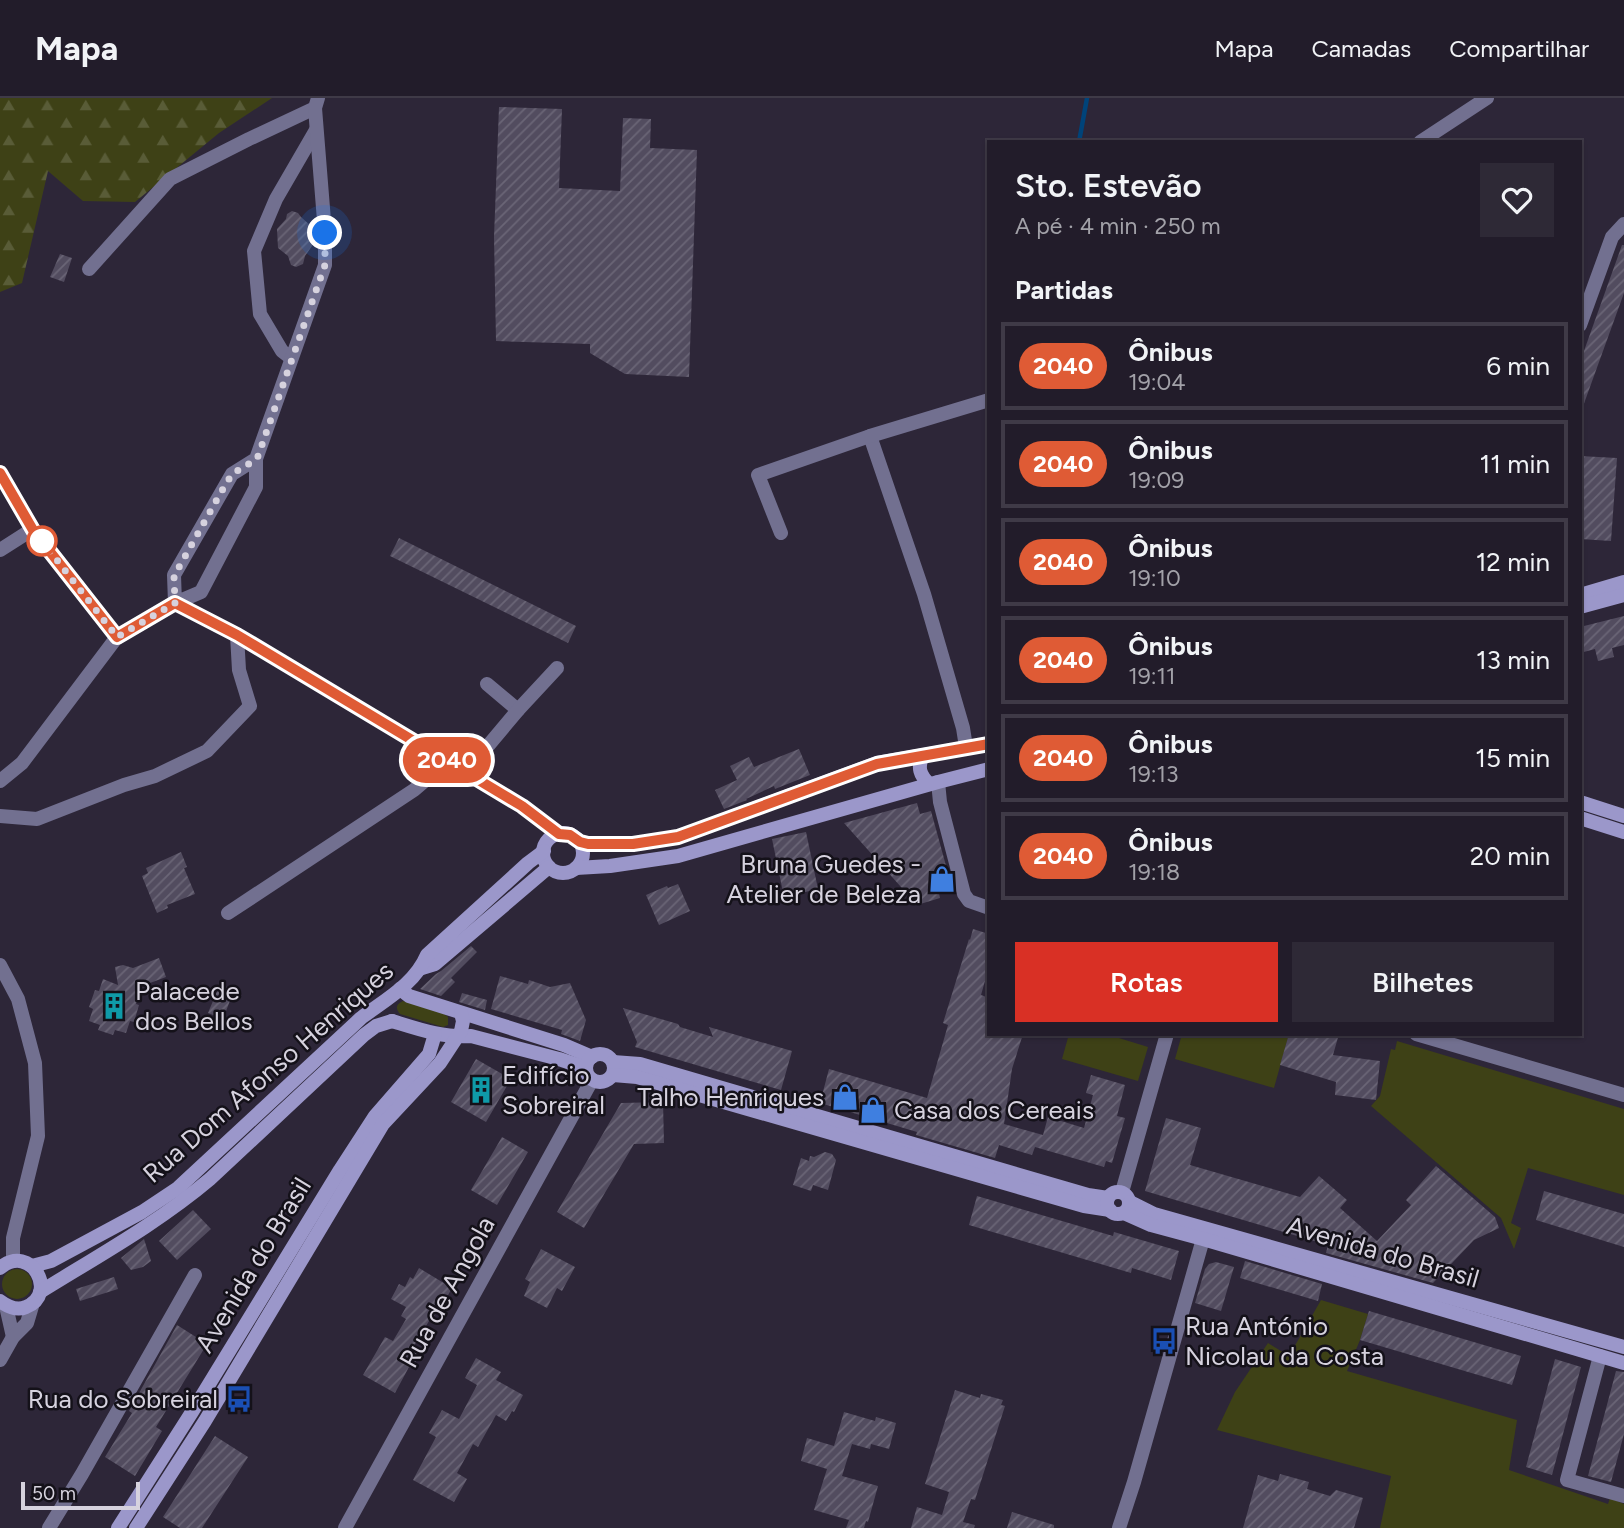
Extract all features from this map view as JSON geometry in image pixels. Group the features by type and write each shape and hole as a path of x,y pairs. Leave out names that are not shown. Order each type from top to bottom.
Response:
{"street":[{"path":"1423,140 1487,98"},
{"path":"0,781 22,763 117,637 175,603 201,592 256,487 257,459 325,265 316,103 170,179 89,270"},
{"path":"291,358 282,351 260,314 254,251 276,199 316,130"},
{"path":"1582,320 1612,237 1624,224"},
{"path":"781,533 758,475 870,436 987,401"},
{"path":"870,436 924,594 967,747"},
{"path":"175,603 174,576 225,485 232,474 257,459"},
{"path":"0,474 33,530 117,637"},
{"path":"0,550 33,530"},
{"path":"1582,594 1624,582"},
{"path":"1582,606 1624,595"},
{"path":"175,603 237,635 448,761 522,806 559,834 570,835 588,844 633,844 678,837 861,769 892,760 987,744"},
{"path":"0,816 37,819 124,785 155,776 208,751 250,706 239,670 237,635"},
{"path":"466,772 517,710 557,668"},
{"path":"487,684 517,710"},
{"path":"923,755 919,770 923,778 934,783 964,894 969,901 987,907"},
{"path":"228,913 414,790 448,761"},
{"path":"544,852 549,867 554,871 566,873 576,869 678,856 987,770"},
{"path":"1582,803 1624,816"},
{"path":"1582,819 1624,832"},
{"name":"Rua Dom Afonso Henriques","path":"32,1266 51,1261 142,1212 178,1188 361,1018 400,989 422,968 428,955 528,863 544,852 548,840 559,834"},
{"path":"576,869 582,859 580,842"},
{"name":"Rua Dom Afonso Henriques","path":"422,968 435,964 549,867"},
{"path":"0,965 18,999 35,1063 38,1136 13,1238 13,1261"},
{"name":"Avenida do Brasil","path":"400,989 409,996 564,1045 603,1082 613,1069 611,1058 601,1054 590,1068"},
{"path":"388,1000 388,1012 392,1021"},
{"name":"Avenida do Brasil","path":"135,1528 205,1421 383,1124 440,1063 463,1026 461,1013"},
{"name":"Rua Dom Afonso Henriques","path":"3,1303 19,1309 183,1202 364,1035 392,1021"},
{"name":"Avenida do Brasil","path":"392,1021 435,1034 471,1036 590,1068"},
{"name":"Avenida do Brasil","path":"118,1528 374,1116 429,1054 435,1034"},
{"path":"1119,1203 1166,1036"},
{"path":"1423,1036 1624,1095"},
{"name":"Rua de Angola","path":"345,1528 590,1068"},
{"name":"Avenida do Brasil","path":"613,1069 1084,1206 1119,1203 1624,1346"},
{"name":"Avenida do Brasil","path":"1119,1203 1151,1225 1624,1363"},
{"path":"1119,1528 1203,1239"},
{"path":"0,1268 13,1261 26,1262 40,1278 27,1323 13,1337 0,1360"},
{"path":"49,1528 195,1275"},
{"path":"3,1303 13,1337"},
{"path":"1600,1356 1567,1480 1624,1496"}],"green space":[{"path":"0,98 272,98 219,133 135,202 83,201 48,171 22,283 0,292"},
{"path":"403,1001 444,1014 448,1017 448,1025 443,1027 400,1014 397,1006"},
{"path":"1068,1036 1112,1036 1148,1047 1138,1081 1062,1059"},
{"path":"1181,1036 1288,1036 1274,1088 1175,1059"},
{"path":"1397,1041 1624,1109 1624,1195 1528,1168 1511,1223 1521,1228 1514,1249 1501,1218 1371,1106 1380,1096 1391,1049 1395,1050"},
{"path":"17,1269 23,1270 31,1278 31,1290 23,1298 17,1299 11,1298 3,1290 2,1284 3,1278 11,1270"},
{"path":"1321,1300 1368,1314 1347,1371 1517,1420 1509,1470 1608,1504 1610,1498 1624,1504 1624,1528 1380,1528 1391,1476 1217,1430 1235,1392 1268,1343 1289,1356"}],"building":[{"path":"499,107 562,109 559,188 620,191 623,118 651,119 650,148 697,150 689,377 625,374 590,353 590,344 496,341 494,237"},
{"path":"292,211 298,213 311,226 312,246 303,264 296,267 291,265 288,256 278,248 277,229"},
{"path":"1624,245 1624,293 1582,409 1582,356"},
{"path":"60,254 72,258 64,282 50,277"},
{"path":"1582,456 1617,458 1611,541 1582,539"},
{"path":"399,538 576,626 568,643 390,556"},
{"path":"1624,616 1624,645 1612,648 1614,657 1598,661 1595,649 1582,652 1582,626"},
{"path":"799,749 810,775 775,789 774,786 724,809 715,790 737,780 730,766 749,757 754,767"},
{"path":"917,803 920,814 931,811 951,884 938,888 940,898 917,905 844,823"},
{"path":"806,832 818,889 784,897 772,839"},
{"path":"181,852 187,867 184,868 195,894 167,905 168,908 157,913 142,876 148,873 146,868"},
{"path":"678,884 690,911 659,925 646,895"},
{"path":"973,929 987,933 987,974 981,995 987,997 987,1036 1022,1036 1012,1069 1004,1124 1043,1135 1048,1117 1084,1128 1093,1095 1086,1093 1091,1075 1125,1085 1117,1116 1125,1118 1112,1163 1106,1161 1104,1167 1035,1147 1032,1155 999,1145 995,1158 820,1103 829,1069 927,1098 948,1025 943,1023"},
{"path":"471,946 477,952 451,978 455,982 441,996 420,989 436,974"},
{"name":"Palacede dos Bellos","path":"159,958 166,977 142,986 134,1022 130,1021 126,1033 115,1030 113,1035 98,1030 100,1025 89,1021 93,1009 89,1007 95,990 99,991 103,979 118,985 115,967 123,965 133,968"},
{"path":"500,976 528,984 529,980 550,987 570,983 586,1020 580,1041 561,1034 562,1030 491,1009"},
{"path":"220,984 234,990 223,1019 208,1013"},
{"path":"462,993 487,1000 485,1010 459,1002"},
{"path":"623,1008 713,1037 709,1027 792,1051 781,1090 635,1047 637,1042"},
{"path":"1288,1036 1338,1036 1333,1055 1380,1061 1376,1100 1335,1095 1336,1082 1280,1065"},
{"name":"Edifício Sobreiral","path":"476,1059 511,1079 486,1122 451,1102"},
{"path":"663,1102 664,1143 634,1144 584,1228 557,1212 621,1103"},
{"path":"1166,1118 1201,1128 1190,1165 1300,1197 1319,1176 1347,1200 1340,1208 1377,1241 1411,1205 1406,1200 1436,1166 1495,1217 1499,1228 1474,1240 1433,1283 1326,1253 1328,1245 1145,1191"},
{"path":"502,1137 528,1152 497,1205 471,1190"},
{"path":"825,1152 832,1154 836,1160 828,1190 813,1185 811,1191 793,1185 801,1158 809,1161 810,1156"},
{"path":"1544,1191 1624,1214 1624,1247 1536,1220"},
{"path":"977,1196 1113,1236 1114,1232 1179,1251 1171,1280 1132,1268 1131,1273 969,1225"},
{"path":"193,1210 211,1229 177,1260 159,1241"},
{"path":"144,1239 151,1261 143,1267 131,1270 121,1258"},
{"path":"541,1249 575,1267 562,1291 557,1288 547,1308 524,1296 530,1282 525,1279"},
{"path":"1245,1261 1322,1284 1318,1301 1240,1278"},
{"path":"1216,1262 1234,1267 1221,1311 1195,1303 1205,1269"},
{"path":"419,1268 452,1288 414,1346 422,1351 412,1368 409,1367 395,1393 363,1375 385,1337 393,1341 406,1319 401,1316 406,1307 391,1299 399,1284 405,1287"},
{"path":"114,1277 118,1289 80,1301 76,1289"},
{"path":"1369,1311 1521,1356 1512,1385 1360,1340"},
{"path":"177,1325 207,1344 156,1427 162,1431 135,1476 105,1457 132,1413 129,1411"},
{"path":"476,1358 501,1372 496,1380 523,1395 506,1421 496,1415 478,1447 473,1444 457,1473 467,1479 454,1502 413,1480 436,1437 429,1433 442,1410 459,1419 477,1385 465,1378"},
{"path":"1555,1359 1581,1367 1552,1475 1526,1467"},
{"path":"1616,1371 1624,1372 1624,1434 1611,1482 1588,1476"},
{"path":"955,1390 980,1398 981,1394 1003,1400 1001,1405 1005,1406 975,1500 971,1499 963,1522 975,1525 974,1528 911,1528 917,1507 942,1515 949,1492 925,1484"},
{"path":"844,1412 875,1421 876,1417 896,1423 889,1449 871,1444 870,1449 852,1444 842,1476 878,1486 864,1528 846,1528 849,1520 814,1510 827,1469 801,1461 807,1438 834,1446"},
{"path":"215,1436 248,1457 202,1528 180,1528 163,1517"},
{"path":"1280,1474 1309,1482 1307,1489 1330,1496 1336,1490 1363,1498 1354,1528 1243,1528 1258,1475 1278,1481"},
{"path":"1012,1512 1054,1525 1054,1528 1007,1528"}],"waterway":[{"path":"1079,140 1087,98"}],"bus line":[{"name":"2040","path":"0,473 33,530 117,637 175,603 237,635 522,806 559,834 570,835 580,842 633,844 678,837 877,764 987,744"}],"place":[{"name":"Bruna Guedes - Atelier de Beleza","path":"942,879"},
{"name":"Palacede dos Bellos","path":"114,1006"},
{"name":"Edifício Sobreiral","path":"481,1090"},
{"name":"Talho Henriques","path":"845,1097"},
{"name":"Casa dos Cereais","path":"873,1110"},
{"name":"Rua António Nicolau da Costa","path":"1164,1341"},
{"name":"Rua do Sobreiral","path":"239,1399"}],"route":[{"path":"42,541 117,637 175,603 174,576 220,494 232,474 257,459 325,265 325,233"}]}
